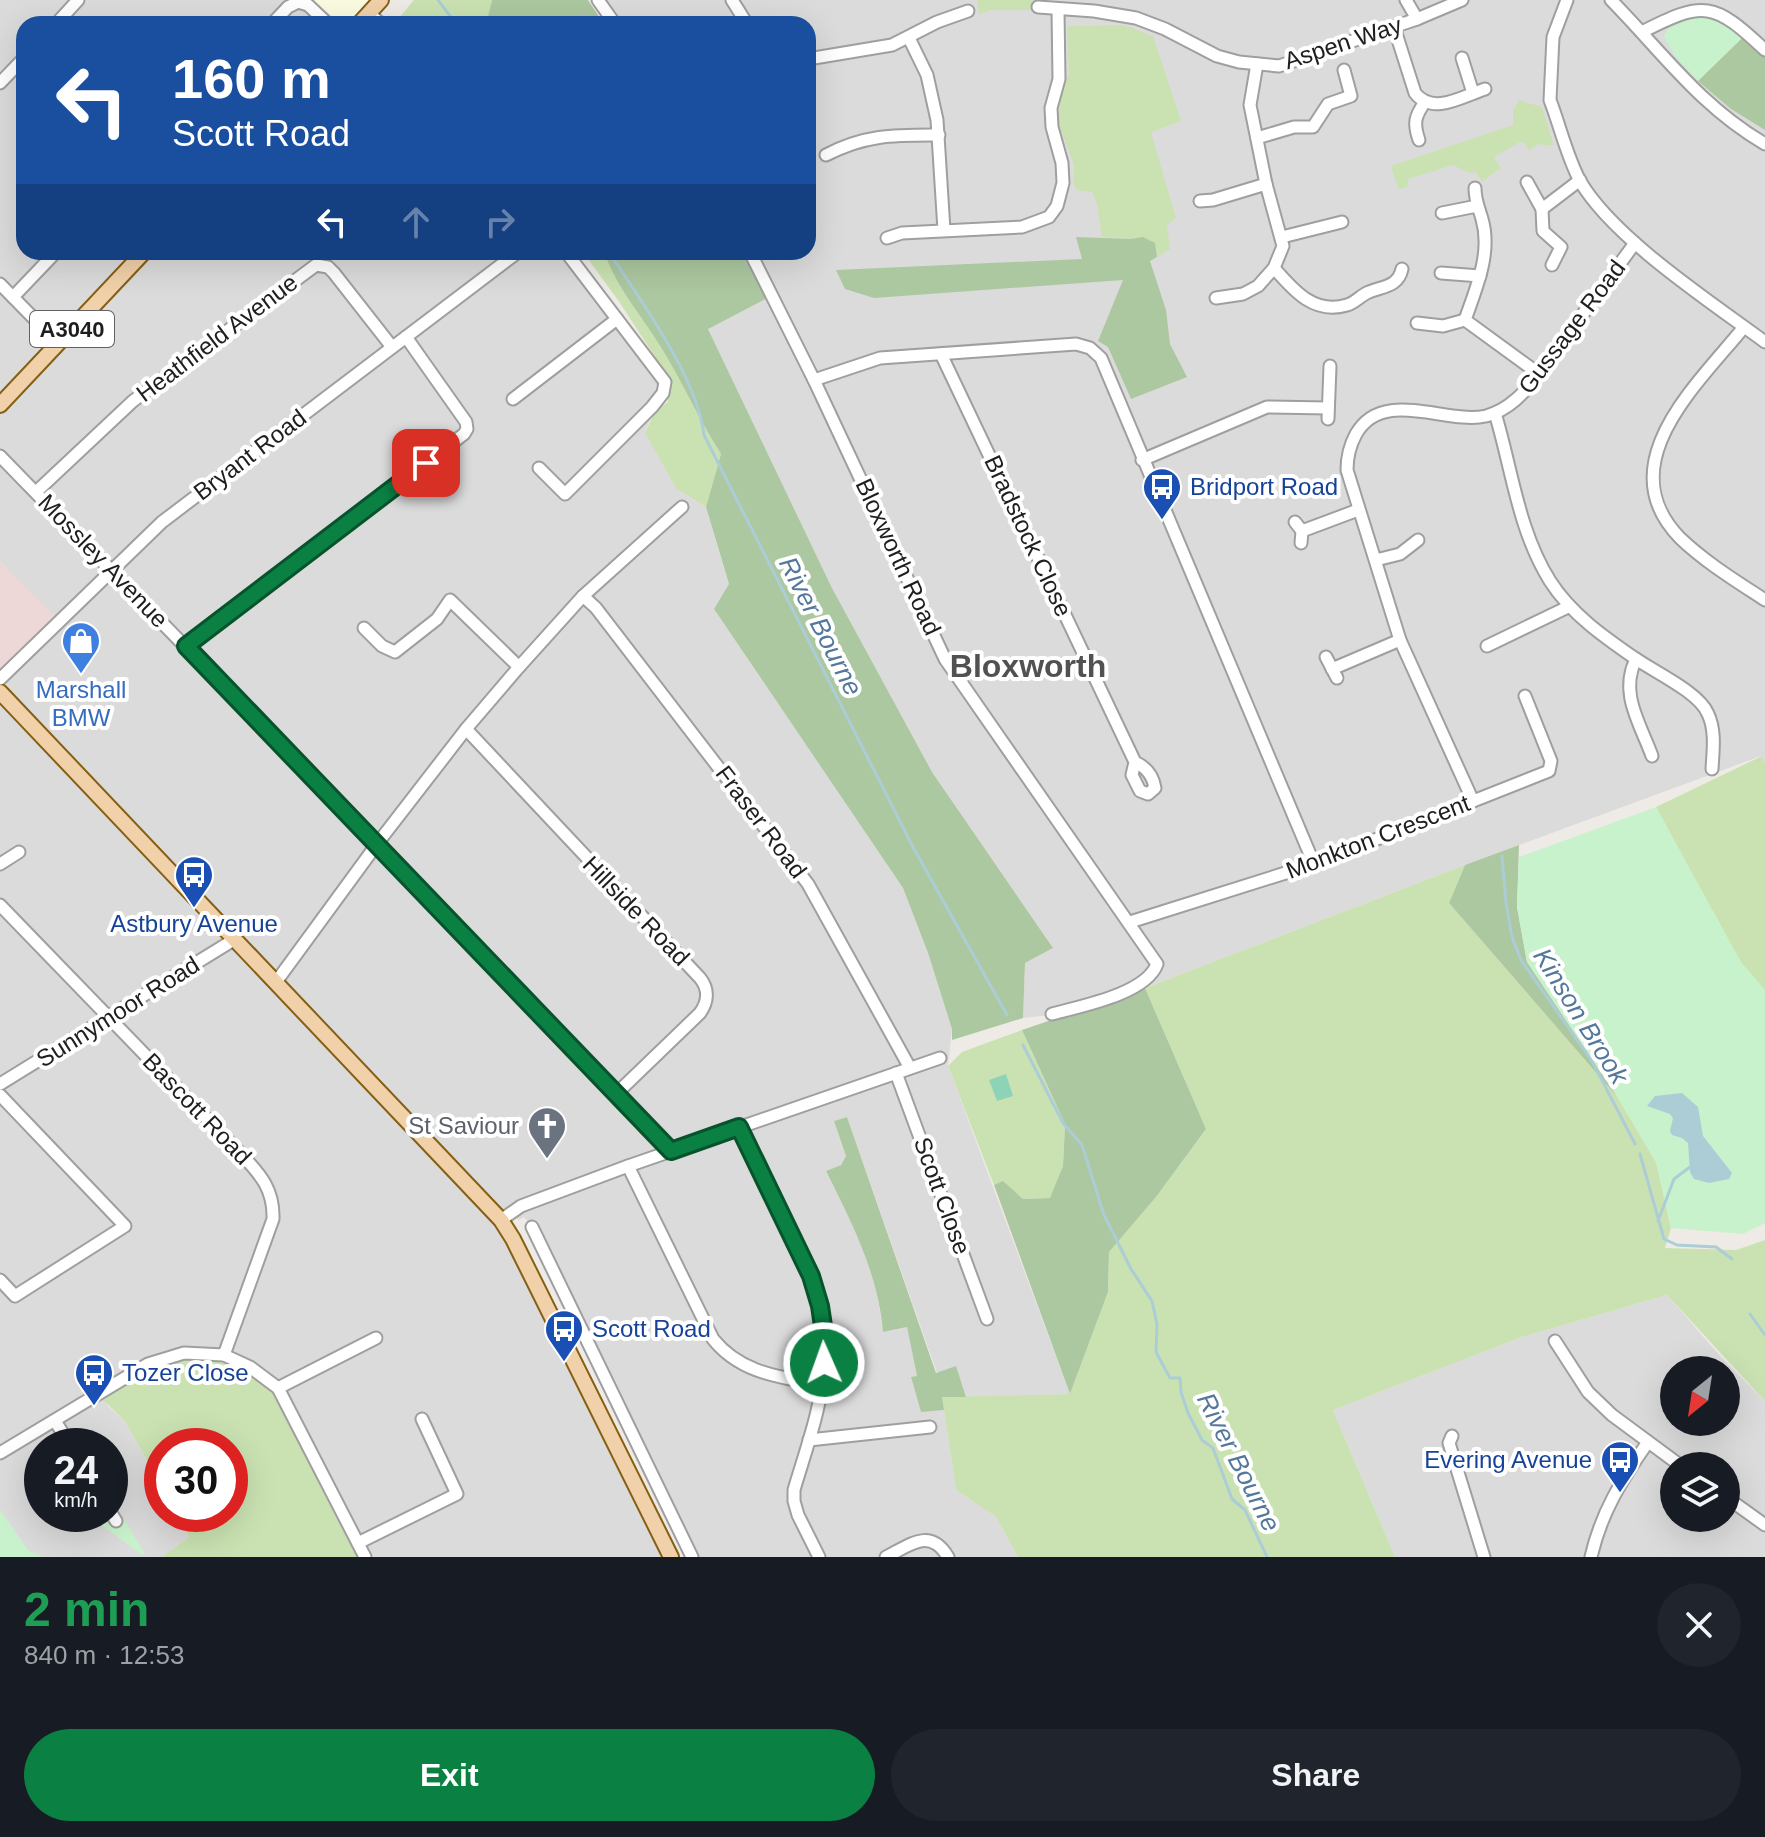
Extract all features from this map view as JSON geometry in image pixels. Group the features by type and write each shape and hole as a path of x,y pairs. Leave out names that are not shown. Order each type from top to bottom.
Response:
{"main road":[{"path":"367,16 381,0"},
{"name":"A3040","path":"0,405 136,260"},
{"path":"0,692 501,1220 671,1557"}],"street":[{"path":"63,16 78,0"},
{"path":"1406,0 1417,19"},
{"name":"Aspen Way","path":"1038,7 1136,18 1217,56 1279,66 1417,19 1462,0"},
{"path":"1567,0 1553,37 1549,88 1550,100 1580,180 1635,243 1765,342"},
{"path":"1612,0 1695,93 1743,131 1765,144"},
{"path":"280,16 298,2 308,5 320,16"},
{"path":"1642,32 1681,7 1704,5 1722,11 1765,50"},
{"path":"887,238 902,233 1022,227 1049,217 1057,206 1063,183 1051,108 1059,79 1058,10"},
{"path":"816,58 892,45 937,22 968,11"},
{"path":"1394,27 1415,93 1425,102 1435,105 1479,91 1462,58"},
{"path":"909,38 927,75 939,135 944,230"},
{"path":"1216,298 1245,293 1258,286 1274,268 1283,246 1266,184 1250,105 1257,64"},
{"path":"0,83 16,66"},
{"path":"1257,138 1294,127 1313,127 1328,104 1351,96 1344,70"},
{"path":"1419,140 1414,127 1416,116 1425,102"},
{"path":"826,155 881,135 939,135"},
{"path":"1542,209 1580,180"},
{"path":"1527,182 1542,209 1543,231 1561,247 1552,265"},
{"path":"1200,201 1266,184"},
{"path":"1465,320 1480,276 1484,243 1475,188"},
{"path":"1442,213 1477,206"},
{"path":"1282,237 1342,222"},
{"name":"Gussage Road","path":"1473,801 1400,640 1358,510 1347,463 1354,437 1370,418 1382,412 1400,410 1475,417 1495,413 1520,396 1635,243"},
{"path":"13,297 48,260"},
{"name":"Bryant Road","path":"0,679 111,569 177,510 507,260"},
{"path":"539,468 565,494 663,393 665,382 572,260"},
{"name":"Bloxworth Road","path":"754,260 945,659 1157,964 1145,982 1098,1001 1052,1014"},
{"name":"Heathfield Avenue","path":"36,492 133,401 316,265 328,267 334,273 392,347"},
{"path":"1274,268 1302,297 1326,305 1348,305 1398,280 1402,269"},
{"path":"1441,273 1480,276"},
{"path":"0,284 58,343"},
{"path":"513,399 617,319"},
{"path":"1465,320 1539,374"},
{"path":"1417,323 1443,326 1465,320"},
{"path":"1744,327 1666,426 1656,448 1652,477 1663,514 1679,536 1709,562 1765,600"},
{"path":"186,646 464,434 466,422 406,337"},
{"path":"814,380 880,358 1076,344 1090,348 1101,358 1314,864"},
{"name":"Bradstock Close","path":"941,354 1135,762"},
{"path":"1142,460 1267,407 1328,413 1330,366"},
{"path":"1495,413 1531,545 1549,580 1568,607 1636,659 1690,694 1708,711 1713,733 1712,769"},
{"name":"Mossley Avenue","path":"0,456 671,1151"},
{"path":"276,982 466,729 583,596 682,507"},
{"path":"1299,532 1358,510"},
{"path":"1376,560 1400,554 1418,540"},
{"name":"Fraser Road","path":"583,596 668,699 808,884 910,1068"},
{"path":"364,628 390,652 395,652 437,619 450,600 519,667"},
{"path":"1487,646 1568,607"},
{"path":"1326,657 1335,674 1400,640"},
{"path":"1636,659 1629,672 1627,686 1652,756"},
{"name":"Monkton Crescent","path":"1130,922 1314,864 1549,771 1551,761 1525,696"},
{"name":"Hillside Road","path":"466,729 706,987 706,1000 700,1013 616,1094"},
{"path":"0,864 19,852"},
{"name":"Bascott Road","path":"0,905 242,1155 264,1179 270,1191 274,1203 273,1219 224,1355"},
{"name":"Sunnymoor Road","path":"0,1084 235,939"},
{"path":"501,1220 521,1206 628,1166 940,1058"},
{"name":"Scott Close","path":"896,1073 987,1319"},
{"path":"0,1095 125,1226 15,1296 0,1280"},
{"path":"739,1127 811,1276 820,1306 824,1333 822,1385 794,1490 794,1501 819,1557"},
{"path":"628,1166 713,1339 721,1349 752,1370 822,1385"},
{"path":"532,1227 692,1557"},
{"path":"278,1388 376,1338"},
{"path":"1555,1341 1588,1392 1662,1452"},
{"path":"0,1453 163,1358 184,1353 224,1355 250,1367 278,1388 365,1557"},
{"path":"358,1543 457,1494 422,1419"},
{"path":"55,1421 59,1428"},
{"path":"809,1440 930,1427"},
{"path":"1452,1436 1449,1443 1484,1557"},
{"path":"1591,1557 1602,1516 1615,1489 1648,1442"},
{"path":"1740,1507 1765,1525"},
{"path":"886,1557 927,1540 936,1542 948,1557"}],"shaded area":[{"path":"0,0 297,0 318,16 16,16 16,260 572,260 665,382 645,433 676,487 706,507 729,585 714,609 903,888 928,953 952,1029 948,1066 1070,1394 966,1397 956,1367 937,1373 847,1117 834,1121 846,1156 841,1165 826,1171 861,1241 877,1293 883,1332 907,1327 917,1376 911,1378 921,1411 944,1410 956,1490 996,1517 1018,1557 692,1557 532,1227 524,1217 519,1220 510,1214 501,1220 671,1557 365,1557 278,1388 240,1361 198,1353 99,1393 125,1421 144,1455 144,1532 186,1532 189,1537 162,1557 42,1557 28,1551 0,1510 0,679 58,620 0,562"},
{"path":"314,0 375,0 361,16 331,16"},
{"path":"598,0 1765,0 1765,765 1761,756 1145,988 1068,1013 1023,1018 1025,963 1053,948 932,772 832,588 708,329 746,260 816,260 816,16 609,16"},
{"path":"0,562 59,620 0,679"},
{"path":"1667,1295 1720,1356 1660,1356 1660,1436 1740,1436 1740,1376 1765,1401 1765,1557 1395,1557 1333,1410 1522,1337"}],"green space":[{"path":"414,0 492,0 488,16 401,16"},
{"path":"492,0 588,0 599,16 488,16"},
{"path":"977,0 1034,0 1033,10 991,10 979,14"},
{"path":"1699,11 1729,24 1742,38 1698,81 1676,57 1664,37 1671,22"},
{"path":"1124,25 1153,36 1181,121 1151,132 1176,218 1167,225 1170,249 1157,257 1156,249 1131,239 1102,237 1092,192 1077,190 1073,184 1074,165 1058,122 1060,98 1069,74 1069,26"},
{"path":"1742,38 1765,58 1765,130 1731,109 1698,81"},
{"path":"1519,100 1542,107 1554,146 1538,144 1529,151 1525,143 1520,142 1494,157 1501,168 1482,182 1476,172 1469,173 1453,165 1408,179 1407,187 1398,189 1391,166 1513,125 1513,110"},
{"path":"1076,237 1143,237 1155,243 1157,257 1150,261 1166,310 1170,344 1187,377 1131,399 1108,347 1098,341 1123,280 874,298 845,289 836,270 1082,259"},
{"path":"589,260 608,260 721,454 706,507 676,488 645,433 655,411 668,402 668,377"},
{"path":"608,260 753,260 773,295 708,329 832,588 932,772 1053,948 1025,963 1023,1018 952,1040 952,1029 928,953 903,888 714,609 729,584 706,507 721,454 662,349 616,279"},
{"path":"1762,756 1765,765 1765,990 1638,993 1721,928 1656,807"},
{"path":"1656,807 1741,962 1765,990 1765,1223 1743,1234 1671,1228 1656,1162 1618,1098 1527,962 1517,907 1519,857"},
{"path":"1519,845 1517,907 1527,962 1618,1098 1449,903 1465,865"},
{"path":"1465,865 1449,903 1618,1098 1656,1162 1671,1228 1665,1248 1736,1250 1765,1240 1765,1401 1740,1374 1740,1356 1723,1356 1667,1295 1522,1337 1333,1410 1395,1557 1018,1557 996,1517 956,1490 942,1397 1070,1394 1108,1292 1109,1252 1156,1197 1206,1129 1145,988"},
{"path":"1145,988 1206,1129 1156,1197 1109,1252 1108,1292 1070,1394 994,1185 1003,1181 1023,1199 1050,1198 1063,1166 1065,1124 1022,1030"},
{"path":"1022,1030 1065,1124 1063,1166 1051,1198 1023,1199 1003,1182 994,1185 948,1066 962,1052"},
{"path":"1006,1074 1013,1096 997,1101 989,1080"},
{"path":"847,1117 936,1373 956,1366 966,1397 942,1397 944,1410 921,1412 911,1377 917,1376 907,1327 883,1332 870,1269 826,1171 841,1165 846,1156 834,1121"},
{"path":"198,1356 222,1361 271,1391 360,1557 162,1557 189,1537 186,1532 248,1532 248,1428 144,1428 144,1455 125,1421 103,1400 136,1377 160,1365"},
{"path":"0,1510 28,1550 42,1557 0,1557"},
{"path":"128,1525 144,1552 142,1555 111,1532 128,1532"}],"water":[{"path":"1682,1093 1698,1107 1703,1136 1732,1173 1729,1179 1709,1183 1694,1179 1690,1172 1688,1143 1670,1131 1673,1118 1647,1106 1655,1096"}],"waterway":[{"name":"River Bourne","path":"438,0 450,16"},
{"name":"River Bourne","path":"614,260 666,340 691,389 704,435 913,847 1007,1015"},
{"name":"Kinson Brook","path":"1502,856 1512,937 1521,960 1592,1061 1635,1144"},
{"name":"River Bourne","path":"1023,1045 1063,1123 1082,1145 1104,1215 1131,1269 1152,1301 1157,1324 1156,1352 1170,1378 1180,1378 1188,1413 1202,1440 1213,1448 1232,1499 1245,1510 1267,1557"},
{"path":"1640,1154 1664,1239 1677,1245 1716,1247 1732,1259"},
{"name":"Kinson Brook","path":"1658,1221 1674,1179 1690,1167"},
{"name":"Kinson Brook","path":"1750,1314 1765,1335"}],"place":[{"name":"Bridport Road","path":"1162,521"},
{"name":"Marshall BMW","path":"81,675"},
{"name":"Astbury Avenue","path":"194,909"},
{"name":"St Saviour","path":"547,1160"},
{"name":"Scott Road","path":"564,1363"},
{"name":"Tozer Close","path":"94,1407"},
{"name":"Evering Avenue","path":"1620,1494"}],"district":[{"name":"Bloxworth","path":"1028,666"}],"route":[{"path":"426,463 186,646 671,1151 739,1127 811,1276 820,1306 824,1363"}]}
